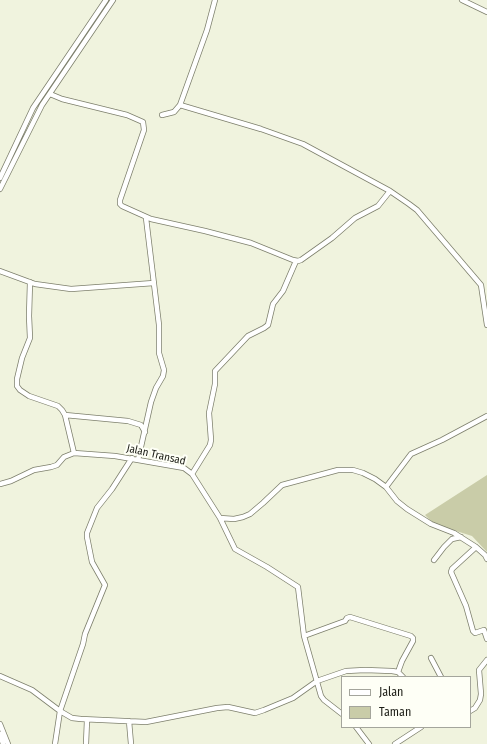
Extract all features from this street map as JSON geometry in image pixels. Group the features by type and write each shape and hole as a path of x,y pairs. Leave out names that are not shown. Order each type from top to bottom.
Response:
{"street":[{"path":"0,178 33,108 106,0"},
{"path":"0,189 36,116 113,0"},
{"path":"162,114 166,115 174,112 180,105 207,30 215,0"},
{"path":"462,0 487,12"},
{"path":"50,94 62,99 127,115 143,122 144,130 120,204 146,218 251,243 296,261 301,260 332,238 355,218 378,206 390,191"},
{"path":"180,105 261,129 303,144 390,191 417,210 482,287 485,296 487,325"},
{"path":"138,460 146,432 151,402 156,388 163,376 164,370 159,352 154,283 146,218"},
{"path":"192,474 210,443 209,413 215,384 215,371 248,336 268,325 270,322 273,304 283,291 296,261"},
{"path":"0,271 30,282 71,289 154,283"},
{"path":"0,484 34,470 57,465 64,457 74,453 65,414 58,406 29,396 20,390 17,384 22,358 30,338 30,282"},
{"path":"65,414 128,421 141,425 146,432"},
{"path":"386,487 411,454 442,440 487,416"},
{"name":"Jalan Transad","path":"74,453 132,458 184,468 192,474 220,518 234,550 267,567 298,588 304,636"},
{"path":"55,744 60,711 84,644 85,634 104,585 92,562 87,533 97,508 112,489 132,458"},
{"path":"220,518 234,519 243,517 263,504 282,485 346,469 363,473 375,479 386,487 397,501 407,509 431,524 454,532 476,547 487,559"},
{"path":"434,560 452,539 461,537"},
{"path":"476,547 452,569 451,572 466,606 473,632 475,633 484,630 487,639"},
{"path":"341,713 322,699 304,636 344,621 350,617 411,636 413,641 398,672"},
{"path":"431,658 440,676"},
{"path":"471,710 477,706 480,700 479,670 487,660"},
{"path":"0,676 32,690 72,718 146,722 228,707 255,713 293,698 316,681 350,670 398,672 402,676"},
{"path":"86,744 87,720"},
{"path":"129,721 131,744"},
{"path":"0,724 8,744"},
{"path":"357,728 369,744"},
{"path":"396,744 420,728"},
{"path":"0,734 3,744"}],"green space":[{"path":"487,475 487,552 472,536 434,524 425,515"}]}
